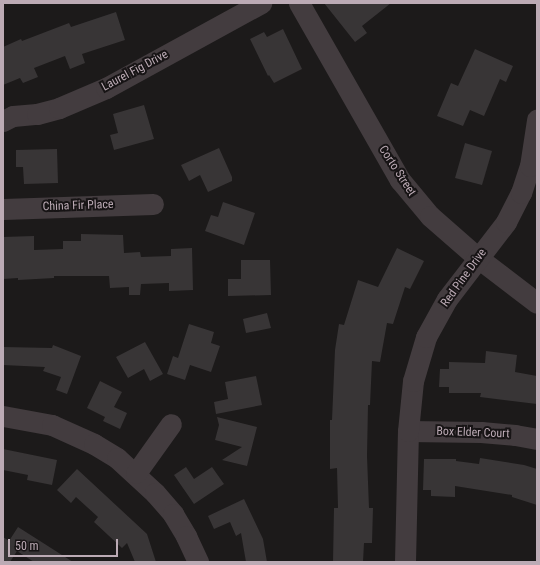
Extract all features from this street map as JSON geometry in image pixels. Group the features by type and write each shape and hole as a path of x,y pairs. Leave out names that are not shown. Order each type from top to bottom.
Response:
{"street":[{"name":"Laurel Fig Drive","path":"3,121 13,116 37,114 59,108 106,88 261,3"},
{"name":"Corto Street","path":"299,3 400,180 430,216 478,258 537,303"},
{"name":"Red Pine Drive","path":"405,562 408,431 413,381 426,337 447,299 506,222 521,193 530,166 537,120"},
{"name":"China Fir Place","path":"3,209 153,204"},
{"path":"3,416 52,425 94,444 136,473 173,514 186,536 198,562"},
{"path":"136,473 171,424"},
{"name":"Box Elder Court","path":"408,431 481,432 516,435 537,439"}],"building":[{"path":"324,3 391,3 362,26 367,33 355,42"},
{"path":"116,12 125,40 82,54 85,63 70,69 65,56 34,68 38,77 23,83 20,78 3,85 3,47 21,39 22,41 69,23 71,27"},
{"path":"283,29 302,69 274,83 269,75 268,76 250,39 264,32 267,37"},
{"path":"475,49 513,66 506,82 500,79 484,116 470,110 463,126 437,116 451,83 458,86"},
{"path":"144,105 154,139 114,150 110,135 118,133 113,114"},
{"path":"465,143 492,151 482,185 455,178"},
{"path":"219,148 232,177 232,181 208,192 200,175 189,181 181,165"},
{"path":"57,149 58,183 24,184 23,167 16,167 16,150"},
{"path":"223,202 255,213 244,245 205,231 211,215 218,217"},
{"path":"81,234 123,235 124,253 140,252 141,257 171,256 171,249 192,248 193,290 169,291 169,283 141,284 140,295 129,295 129,287 110,288 109,276 54,276 54,278 18,280 18,278 3,279 3,237 34,236 34,250 63,249 63,241 81,241"},
{"path":"397,248 424,261 410,289 405,287 393,324 387,323 380,362 372,361 370,405 368,405 367,456 369,508 373,508 372,543 364,543 363,562 333,562 334,508 338,508 337,468 330,469 330,420 332,420 335,350 339,324 344,325 358,280 378,287"},
{"path":"241,260 270,260 271,295 228,296 228,279 241,279"},
{"path":"267,313 271,328 246,333 243,319"},
{"path":"189,324 214,332 211,343 220,346 211,372 190,365 185,380 167,374 173,356 178,358"},
{"path":"145,342 163,374 150,381 144,369 128,378 116,357"},
{"path":"53,345 81,356 67,394 56,390 61,377 43,371 45,367 3,365 3,347 52,348"},
{"path":"486,351 517,355 515,372 537,376 537,404 480,397 481,393 449,393 449,387 439,387 440,369 449,369 449,362 485,363"},
{"path":"256,376 262,405 216,414 214,402 228,399 225,382"},
{"path":"100,381 122,392 114,407 127,413 120,429 103,421 105,417 87,408"},
{"path":"217,417 257,427 247,466 222,460 242,447 215,440 219,425"},
{"path":"3,449 57,460 52,485 27,480 28,475 3,470"},
{"path":"480,458 524,465 537,469 537,505 512,497 512,495 455,486 455,497 431,496 431,490 423,490 424,459 456,459 456,461 479,464"},
{"path":"186,467 194,479 212,467 224,484 194,504 174,475"},
{"path":"77,469 147,534 156,562 135,562 127,543 122,548 94,522 98,517 76,497 71,503 57,490"},
{"path":"244,499 263,539 267,562 246,562 241,533 236,536 230,522 214,529 208,516"},
{"path":"18,527 73,562 34,562 17,551 10,562 3,562 3,537 9,541"}]}
